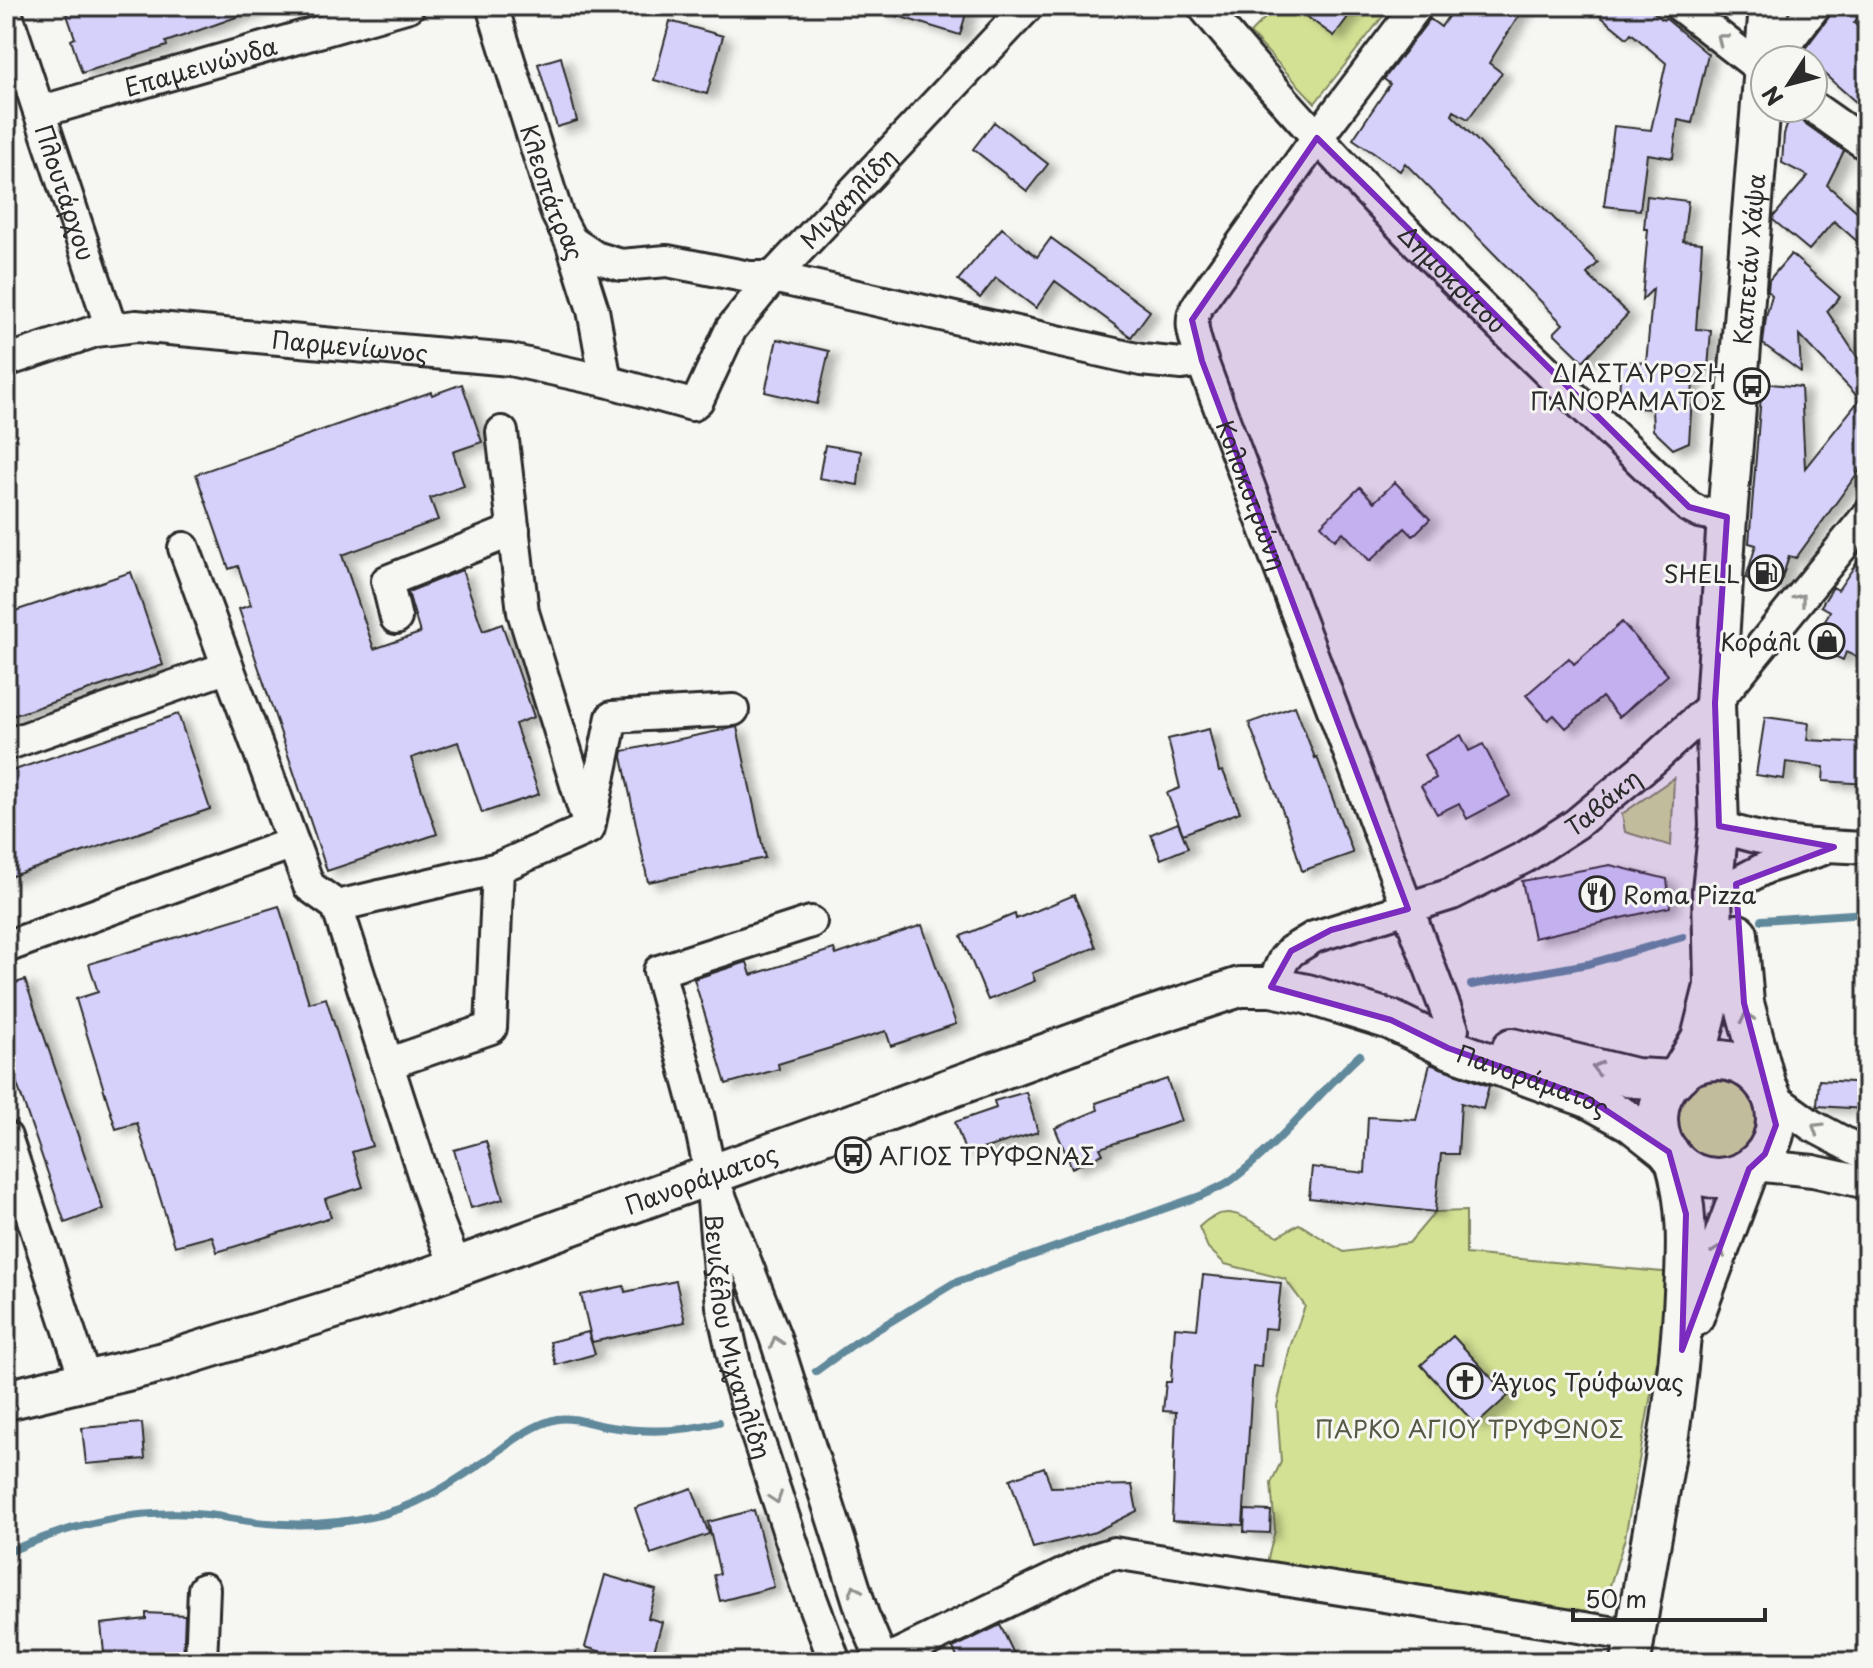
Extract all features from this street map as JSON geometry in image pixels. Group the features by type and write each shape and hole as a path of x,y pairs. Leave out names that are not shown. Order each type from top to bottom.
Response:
{"main road":[{"name":"Καπετάν Χάψα","path":"1768,44 1769,6"},
{"name":"Καπετάν Χάψα","path":"1728,922 1712,890 1719,826 1715,703 1727,517 1762,124"},
{"path":"1633,1649 1682,1350 1684,1191 1659,1128 1659,1111 1664,1094 1695,1051 1707,1022 1728,922"},
{"path":"1672,1156 1694,1173 1710,1178 1734,1176 1752,1167 1765,1154 1775,1133 1776,1117 1744,1003 1728,922"},
{"name":"Πανοράματος","path":"6,1400 86,1382 298,1322 1240,987 1271,987 1307,994 1391,1020 1448,1048 1586,1097 1631,1122 1672,1156"},
{"name":"Πανοράματος","path":"1391,1020 1422,1021 1517,1049 1635,1078 1677,1077"},
{"path":"1677,1077 1700,1063 1726,1061 1750,1071 1769,1091"},
{"path":"1682,1350 1752,1167"}],"street":[{"name":"Επαμεινώνδα","path":"39,112 409,6"},
{"name":"Κλεοπάτρας","path":"492,6 557,214 571,241 593,310 606,381"},
{"name":"Μιχαηλίδη","path":"692,405 698,400 731,329 773,277 1028,6"},
{"name":"Δημοκρίτου","path":"1203,6 1317,138 1482,308 1689,507 1727,517"},
{"name":"Κολοκοτρώνη","path":"1417,6 1317,138 1194,312 1192,327 1202,361 1453,1029"},
{"path":"1680,6 1749,56"},
{"path":"1786,44 1815,6"},
{"name":"Πλουτάρχου","path":"6,12 111,328"},
{"path":"1829,118 1867,145"},
{"path":"571,241 595,257 621,265 667,261 749,277 773,277 1141,360 1182,364 1202,361"},
{"name":"Παρμενίωνος","path":"6,361 111,328 136,326 510,360 606,381 692,405"},
{"path":"502,432 523,612 589,828"},
{"name":"Ταβάκη","path":"1271,987 1284,959 1305,942 1331,930 1452,894 1543,846 1576,824 1715,703 1867,516"},
{"path":"396,618 387,581 514,530"},
{"path":"184,548 309,886 337,906 456,1267"},
{"path":"6,745 228,667"},
{"path":"589,828 612,717 733,710"},
{"path":"1719,826 1754,837 1867,848"},
{"path":"337,906 498,868 589,828"},
{"path":"6,947 293,843"},
{"path":"1728,922 1765,868 1834,847"},
{"path":"387,1064 491,1028 498,868"},
{"path":"711,1177 659,971 811,922"},
{"path":"1769,1091 1811,1125 1867,1155"},
{"path":"6,1137 86,1382"},
{"path":"1752,1167 1813,1171 1867,1183"},
{"name":"Βενιζέλου Μιχαηλίδη","path":"711,1177 775,1337 863,1615 883,1662"},
{"name":"Βενιζέλου Μιχαηλίδη","path":"711,1177 722,1306 738,1378 799,1567 835,1662"},
{"path":"883,1662 1095,1559 1114,1553 1633,1649"},
{"path":"201,1662 204,1589"}],"highlighted area":[{"path":"1317,138 1689,507 1727,517 1715,703 1719,826 1834,847 1736,884 1744,1003 1776,1125 1765,1154 1749,1169 1682,1350 1686,1214 1669,1152 1586,1097 1448,1048 1391,1020 1271,987 1291,951 1331,930 1408,909 1202,361 1192,320"}],"green space":[{"path":"1277,6 1391,6 1315,103 1250,33"},
{"path":"1674,778 1671,846 1625,832 1622,814"},
{"path":"1717,1075 1734,1079 1749,1089 1759,1104 1763,1121 1759,1138 1749,1153 1734,1163 1717,1167 1700,1163 1685,1153 1675,1138 1671,1121 1675,1104 1685,1089 1700,1079"},
{"name":"ΠΑΡΚΟ ΑΓΙΟΥ ΤΡΥΦΩΝΟΣ","path":"1466,1211 1466,1254 1673,1273 1625,1538 1606,1598 1588,1622 1266,1567 1275,1530 1271,1483 1281,1462 1277,1406 1290,1347 1305,1306 1285,1279 1225,1264 1208,1248 1199,1227 1210,1218 1229,1213 1278,1236 1299,1224 1344,1252 1409,1243 1435,1212"}],"building":[{"path":"64,6 259,6 259,9 166,42 167,46 82,73"},
{"path":"882,6 968,6 960,35 881,11"},
{"path":"1292,6 1356,6 1334,36"},
{"path":"1455,6 1525,6 1489,63 1502,73 1468,119 1454,111 1452,115 1598,263 1587,274 1628,314 1583,361 1554,333 1563,324 1405,163 1400,171 1353,139 1390,84 1384,79 1430,19 1441,27"},
{"path":"1588,6 1646,6 1708,54 1692,123 1678,120 1673,158 1647,154 1640,210 1604,206 1614,126 1651,130 1666,63 1631,33 1627,38"},
{"path":"1834,6 1867,6 1854,23 1867,34 1867,112 1829,78 1829,44 1809,44"},
{"path":"670,21 723,36 707,94 654,80"},
{"path":"561,57 577,121 557,127 538,64"},
{"path":"994,122 1048,164 1027,191 973,149"},
{"path":"1787,124 1806,124 1844,151 1827,185 1867,220 1867,250 1834,221 1809,250 1773,220 1808,176 1782,163"},
{"path":"1647,196 1688,201 1683,241 1702,243 1696,329 1711,330 1708,369 1694,368 1689,442 1673,449 1653,430 1652,409 1637,408 1637,402 1619,397 1621,361 1646,363 1653,289 1642,300 1648,229 1644,229"},
{"path":"1002,228 1037,257 1051,238 1150,311 1131,337 1055,281 1036,308 996,278 980,298 958,280"},
{"path":"1791,254 1840,297 1827,311 1867,372 1867,460 1796,558 1789,556 1779,588 1746,578 1756,545 1749,543 1762,383 1801,387 1805,468 1860,399 1799,335 1801,372 1763,344 1772,295 1768,291 1769,280"},
{"path":"777,339 829,351 817,404 765,392"},
{"path":"462,384 482,442 453,452 464,486 430,498 438,520 342,555 374,649 420,633 408,592 462,570 483,631 502,624 534,717 515,724 539,794 482,813 458,742 411,758 437,834 327,871 239,609 251,605 238,566 229,569 196,474"},
{"path":"825,445 861,451 858,485 819,478"},
{"path":"1395,482 1430,519 1413,536 1405,528 1370,561 1343,532 1335,540 1321,525 1360,487 1374,502"},
{"path":"1867,548 1867,662 1846,652 1843,660 1813,646 1830,611 1821,606 1833,587 1838,590"},
{"path":"131,572 163,665 6,718 6,614"},
{"path":"1622,622 1668,675 1619,717 1602,697 1566,728 1554,715 1548,720 1526,695 1569,658 1574,664"},
{"path":"1295,706 1353,853 1302,871 1249,723"},
{"path":"178,714 210,809 6,878 6,773"},
{"path":"1765,717 1809,723 1807,740 1867,743 1867,784 1823,781 1824,767 1786,762 1784,779 1756,775"},
{"path":"737,727 765,858 648,882 623,751"},
{"path":"1209,729 1219,772 1223,771 1240,812 1183,834 1167,793 1180,788 1168,739"},
{"path":"1461,735 1469,751 1483,744 1510,796 1467,819 1459,803 1437,814 1421,786 1436,778 1424,755"},
{"path":"1178,823 1188,848 1161,859 1151,834"},
{"name":"Roma Pizza","path":"1610,865 1667,879 1670,907 1534,938 1522,881"},
{"path":"1074,895 1096,947 1032,973 1035,981 988,1000 961,936 1015,914 1016,919"},
{"path":"279,906 309,1003 326,998 372,1146 352,1152 363,1187 325,1199 331,1217 217,1252 212,1236 175,1246 137,1123 116,1129 76,999 98,992 89,964"},
{"path":"922,925 956,1024 891,1046 886,1031 778,1064 779,1069 726,1084 694,979 747,962 751,975 834,949 836,955"},
{"path":"25,980 103,1209 65,1223 6,1052 6,986"},
{"path":"1430,1064 1489,1086 1483,1109 1461,1103 1458,1154 1441,1154 1435,1212 1309,1198 1312,1167 1365,1173 1368,1117 1416,1120"},
{"path":"1167,1079 1181,1121 1100,1148 1103,1154 1072,1168 1055,1128 1098,1110 1096,1103"},
{"path":"1819,1080 1867,1083 1865,1109 1817,1106"},
{"path":"1026,1092 1038,1132 966,1154 955,1122 996,1108 994,1101"},
{"path":"486,1141 503,1199 471,1208 454,1150"},
{"path":"1203,1275 1281,1283 1276,1329 1264,1328 1261,1367 1253,1366 1243,1525 1172,1521 1176,1412 1163,1411 1166,1382 1171,1382 1175,1327 1197,1329"},
{"path":"676,1281 685,1322 592,1342 581,1295 624,1286 625,1292"},
{"path":"588,1332 595,1354 556,1365 550,1342"},
{"name":"Άγιος Τρύφωνας","path":"1453,1336 1508,1396 1476,1425 1421,1365"},
{"path":"142,1423 145,1459 86,1464 82,1428"},
{"path":"1044,1467 1051,1487 1132,1485 1137,1511 1095,1532 1033,1548 1010,1479"},
{"path":"692,1488 709,1534 651,1554 635,1508"},
{"path":"754,1510 774,1587 720,1601 714,1575 720,1574 708,1522"},
{"path":"1245,1510 1271,1511 1270,1533 1244,1532"},
{"path":"605,1575 656,1590 648,1618 662,1622 651,1662 637,1662 585,1647"},
{"path":"146,1613 185,1615 183,1662 105,1662 101,1624 146,1619"},
{"path":"1000,1625 1018,1662 959,1662 953,1648"}],"waterway":[{"path":"1762,920 1867,913"},
{"path":"1471,985 1588,964 1683,937"},
{"path":"816,1371 855,1343 954,1283 1226,1184 1267,1150 1360,1055"},
{"path":"6,1553 79,1527 155,1514 207,1515 280,1524 370,1517 402,1508 432,1494 530,1430 557,1419 652,1431 679,1430 719,1422"}],"place":[{"name":"ΔΙΑΣΤΑΥΡΩΣΗ ΠΑΝΟΡΑΜΑΤΟΣ","path":"1752,386"},
{"name":"SHELL","path":"1766,573"},
{"name":"Κοράλι","path":"1827,641"},
{"name":"Roma Pizza","path":"1597,894"},
{"name":"ΑΓΙΟΣ ΤΡΥΦΩΝΑΣ","path":"853,1155"},
{"name":"Άγιος Τρύφωνας","path":"1465,1381"}]}
